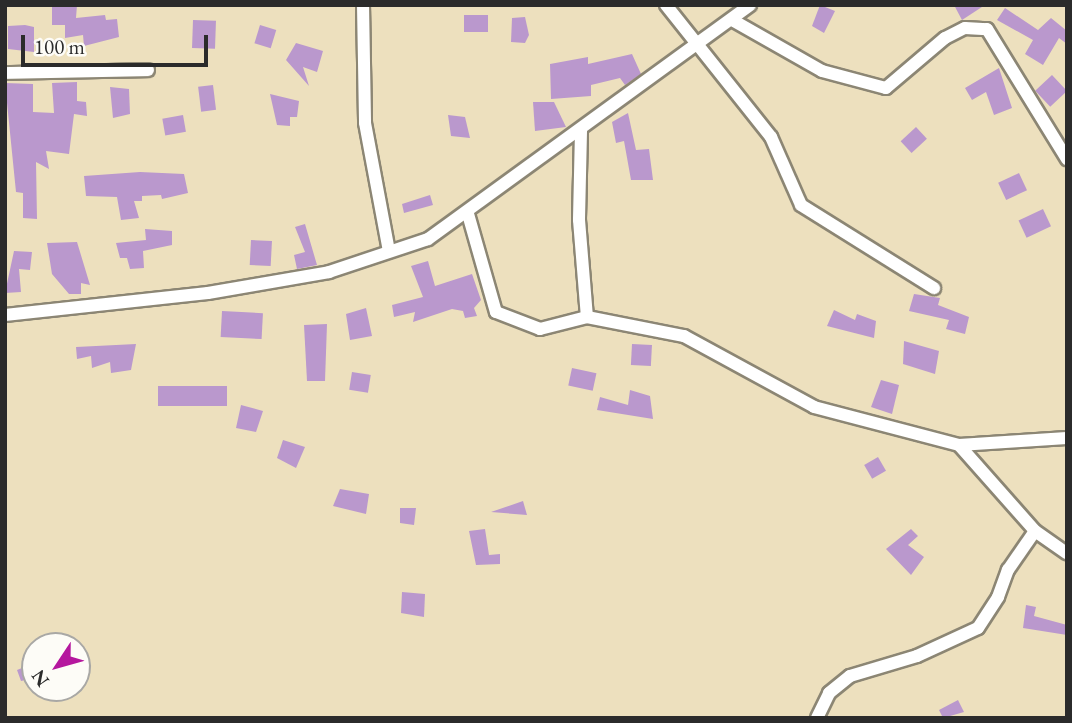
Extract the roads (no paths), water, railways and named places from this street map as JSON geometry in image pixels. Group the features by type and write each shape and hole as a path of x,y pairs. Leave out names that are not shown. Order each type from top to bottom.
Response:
{"street":[{"path":"363,5 365,122 389,251"},
{"path":"666,5 694,45 771,137 801,205 934,288"},
{"path":"5,315 222,291 330,272 428,239 468,214 694,45 734,21 750,5"},
{"path":"734,21 822,71 886,88 945,38 978,26 987,30 1067,159"},
{"path":"5,73 148,70"},
{"path":"581,131 579,220 587,317"},
{"path":"468,214 496,312 540,329 587,317 684,336 814,407 959,445 1067,438"},
{"path":"959,445 1035,531 1067,552"},
{"path":"817,718 829,693 850,676 917,656 978,628 998,597 1008,570 1035,531"}]}
